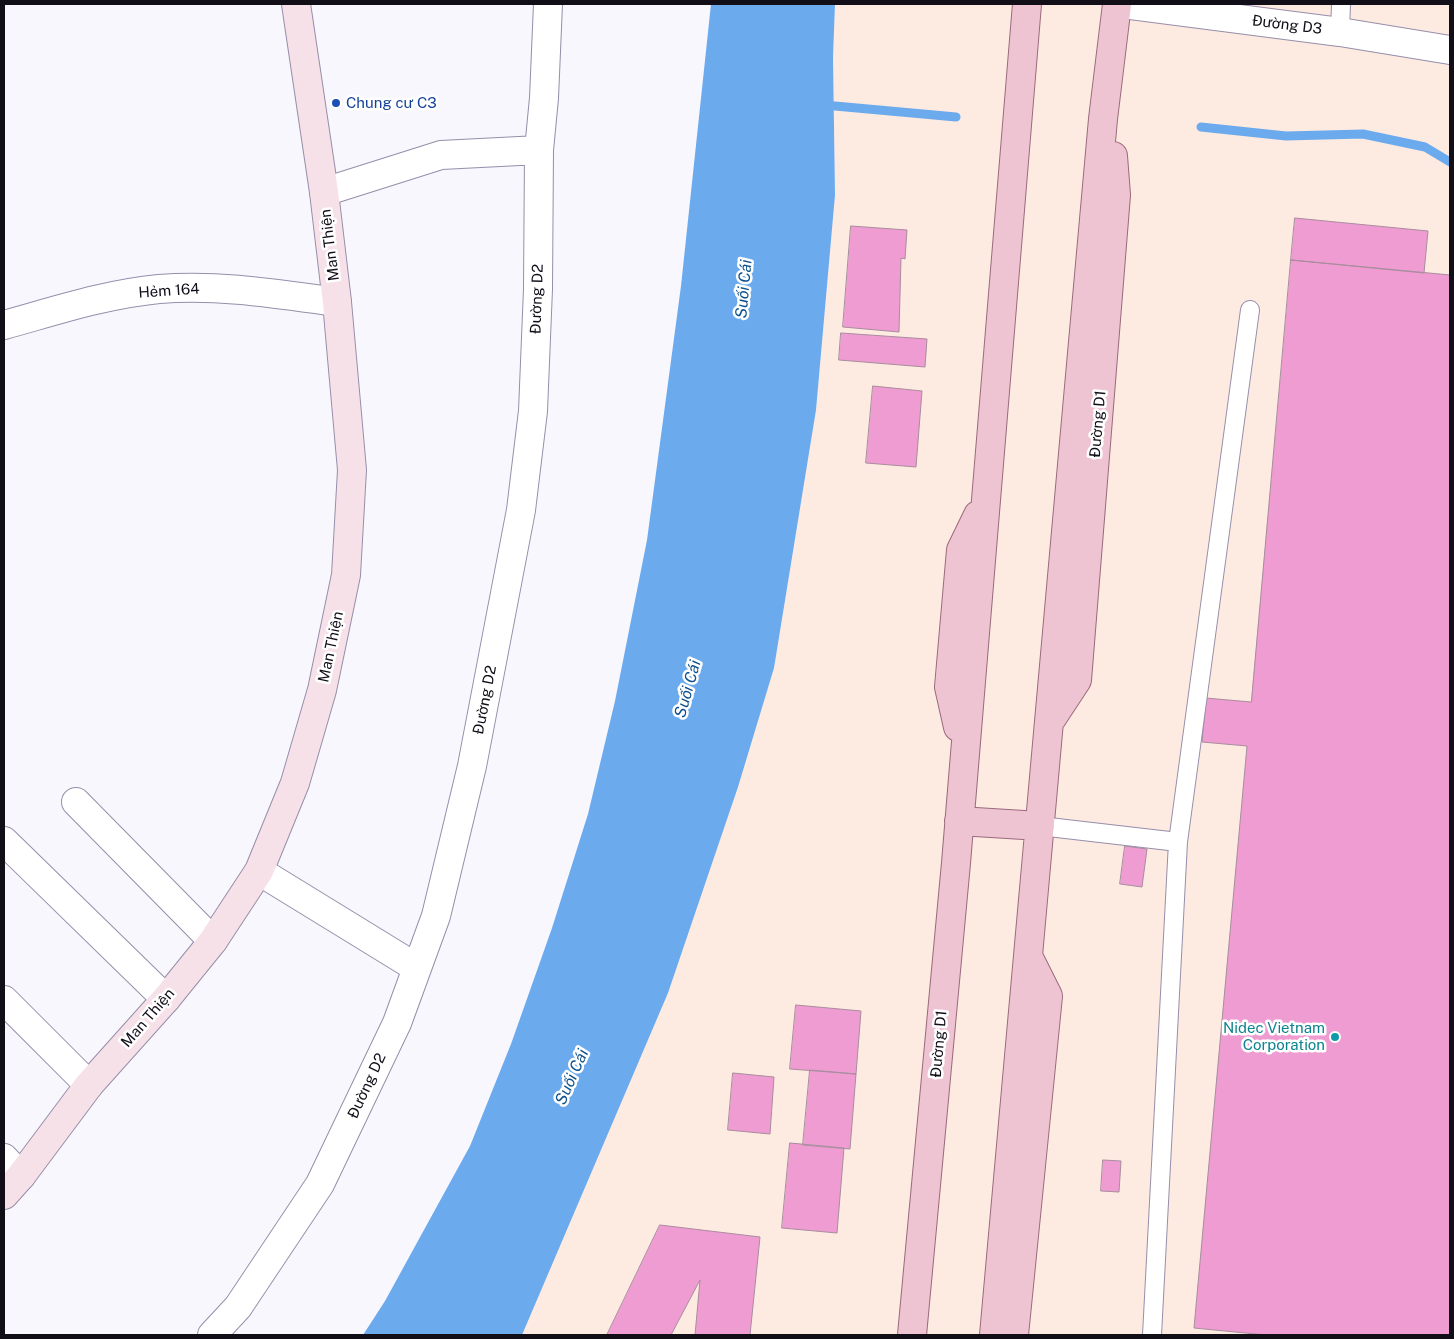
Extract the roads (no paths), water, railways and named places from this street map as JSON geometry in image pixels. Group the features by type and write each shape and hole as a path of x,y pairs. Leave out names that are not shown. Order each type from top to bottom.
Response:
{"main road":[{"name":"Đường D1","path":"912,1335 959,821 984,501 1027,4"},
{"name":"Đường D1","path":"994,1335 1050,722 1077,680 1078,670 1116,195 1115,163 1103,119 1117,4"},
{"path":"959,821 1040,826"},
{"path":"1014,1335 1048,996 1028,956"}],"street":[{"name":"Man Thiện","path":"10,1176 166,999 213,941 259,871 295,783 322,690 346,575 352,470 337,302 324,192 296,4"},
{"name":"Đường D2","path":"212,1335 238,1307 320,1184 397,1023 436,916 469,776 522,510 533,401 538,289 539,150 544,98 548,4"},
{"name":"Đường D3","path":"1124,4 1340,32 1450,50"},
{"path":"324,192 441,155 539,150"},
{"name":"Hẻm 164","path":"4,325 113,296 160,289 237,289 337,302"},
{"path":"76,802 213,941"},
{"path":"4,841 166,999"},
{"path":"259,871 418,968"},
{"path":"4,1000 89,1085"}],"lane":[{"path":"1340,32 1341,4"},
{"path":"1152,1335 1178,842 1250,310"},
{"path":"1040,826 1178,842"}],"water":[{"name":"Suối Cái","path":"711,4 835,4 833,57 835,195 816,410 774,668 738,787 668,993 522,1335 363,1335 385,1301 470,1146 511,1044 552,928 588,814 615,701 647,540 681,286"}],"waterway":[{"path":"824,105 956,117"},
{"path":"1201,127 1286,136 1363,134 1425,147 1450,162"}],"place":[{"name":"Chung cư C3","path":"336,103"},
{"name":"Nidec Vietnam Corporation","path":"1335,1037"}]}
